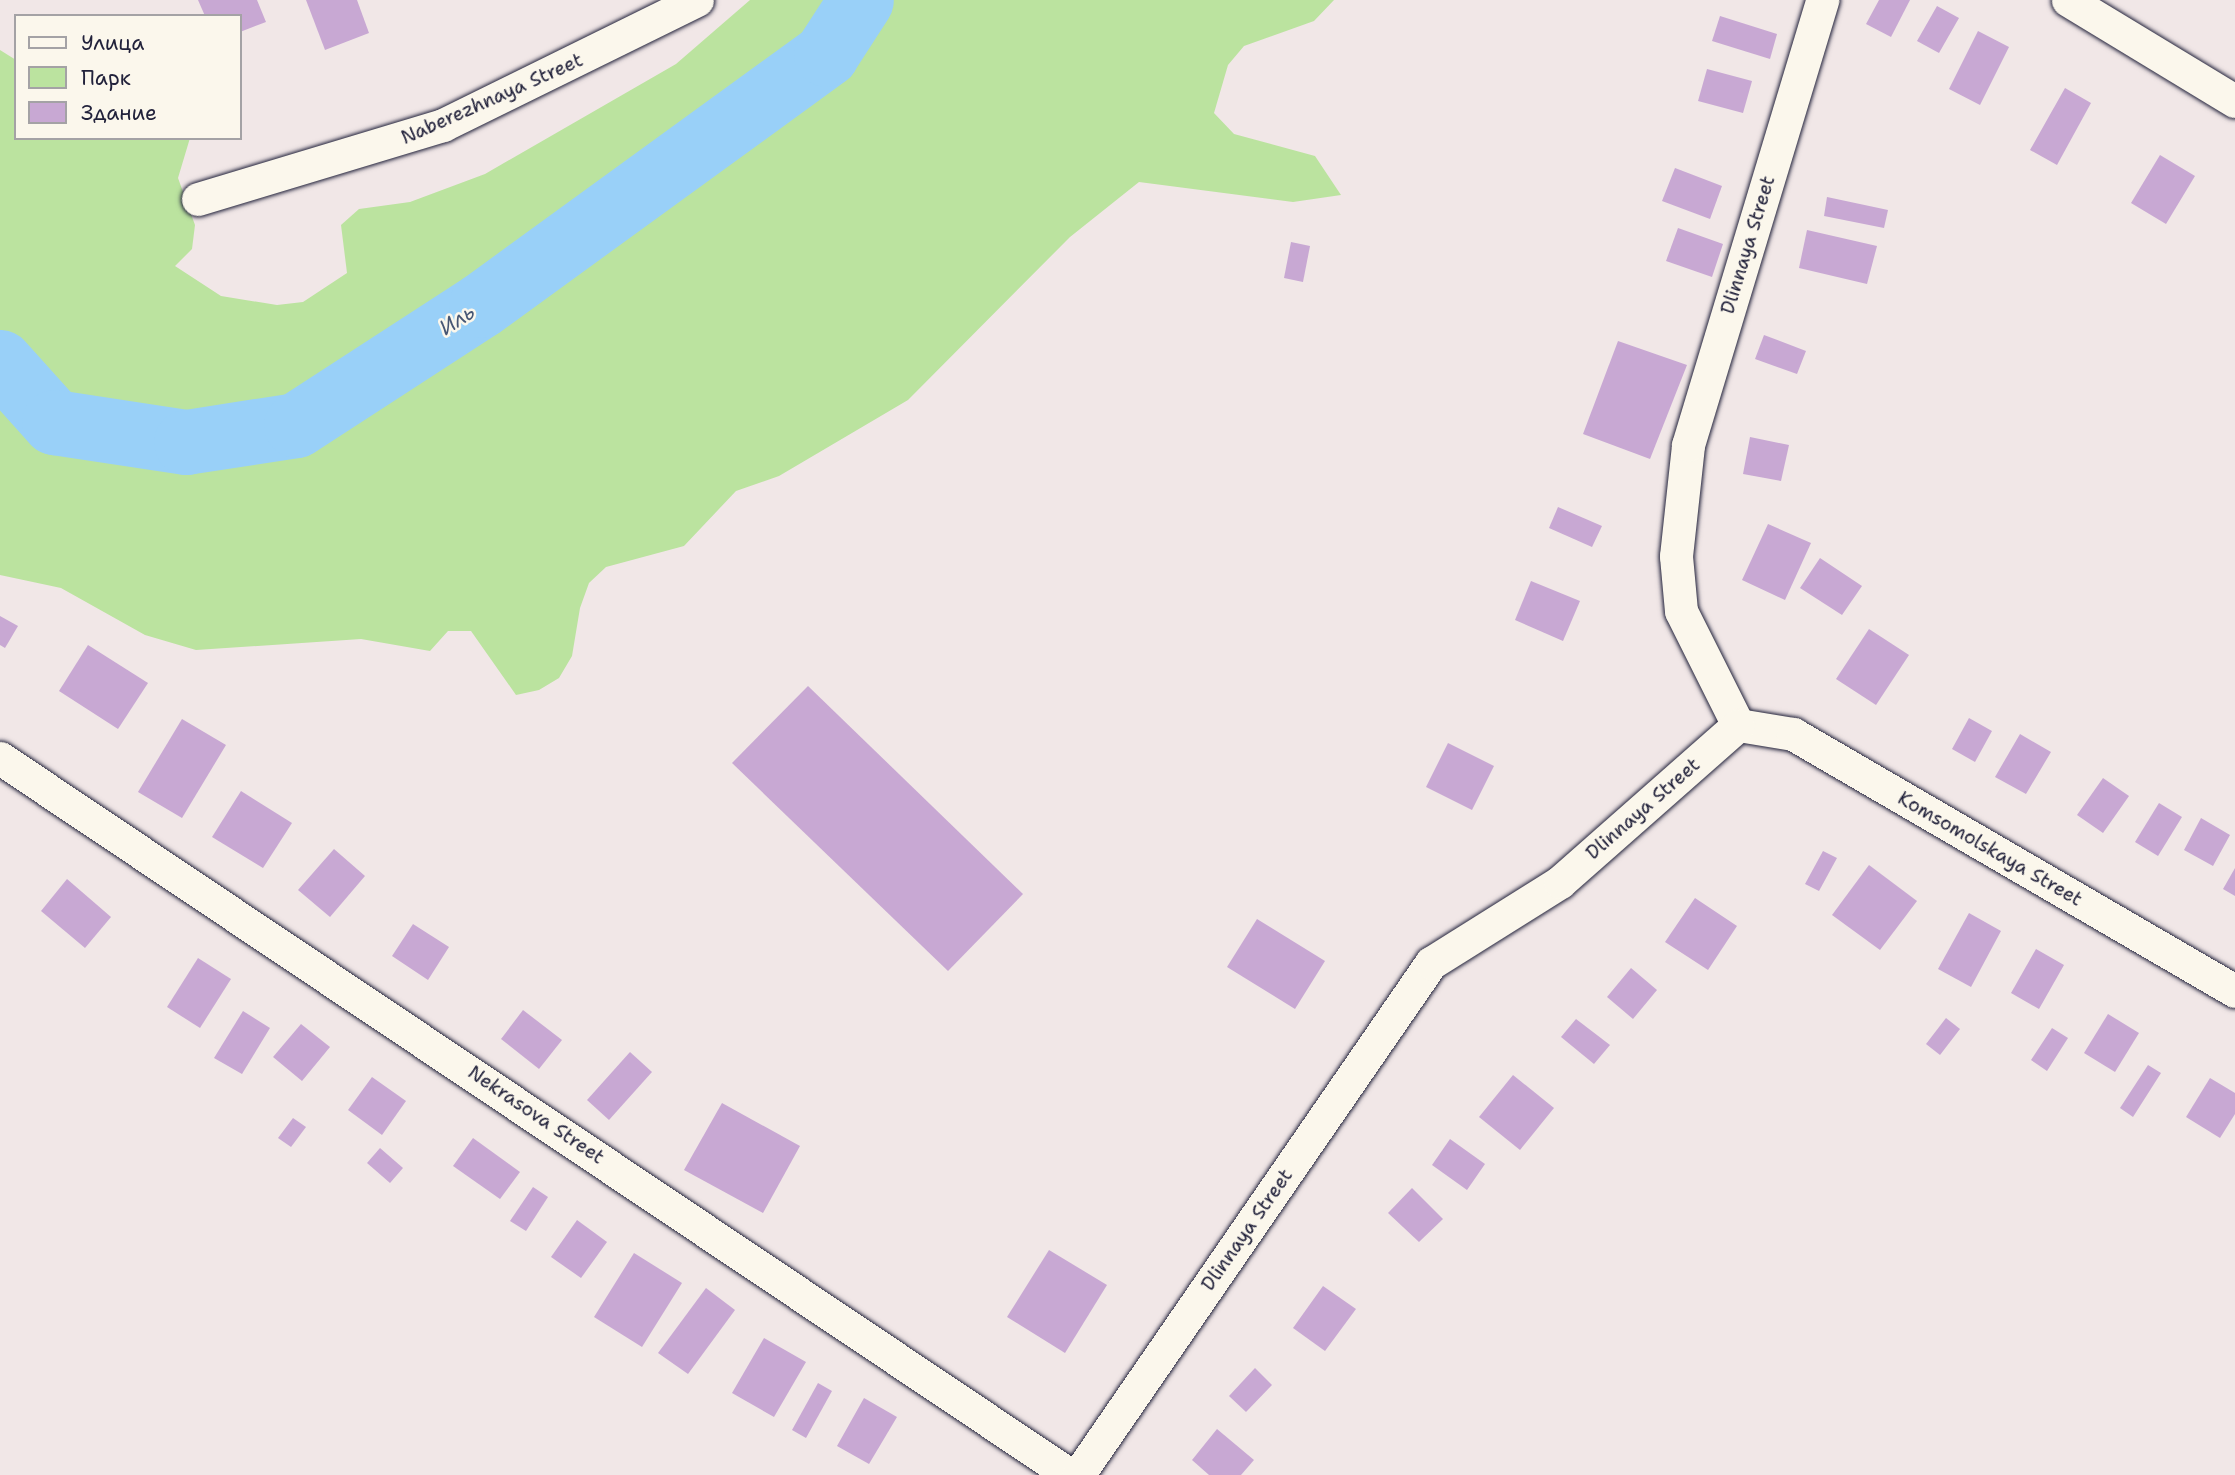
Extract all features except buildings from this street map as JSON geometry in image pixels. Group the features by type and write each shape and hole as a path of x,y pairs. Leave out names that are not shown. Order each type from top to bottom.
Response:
{"street":[{"name":"Naberezhnaya Street","path":"198,199 443,125 698,0"},
{"name":"Dlinnaya Street","path":"1078,1475 1431,963 1560,882 1738,725 1681,611 1676,556 1688,445 1822,0"},
{"path":"2068,0 2235,101"},
{"name":"Komsomolskaya Street","path":"1738,725 1793,734 2235,991"},
{"name":"Nekrasova Street","path":"0,758 1070,1475"}],"green space":[{"path":"750,0 1334,0 1314,21 1244,46 1228,65 1214,113 1234,134 1315,156 1341,195 1293,202 1139,182 1070,237 908,400 779,476 736,491 684,546 606,567 589,583 580,608 572,656 559,678 539,690 516,695 471,631 448,631 430,651 361,639 196,650 145,635 61,588 0,575 0,50 14,59 14,140 189,140 178,178 195,225 192,249 175,266 221,296 277,305 303,302 347,273 341,225 359,209 410,202 485,174 676,64"}],"waterway":[{"name":"Иль","path":"0,362 54,422 186,442 296,425 481,305 826,54 861,0"}]}
